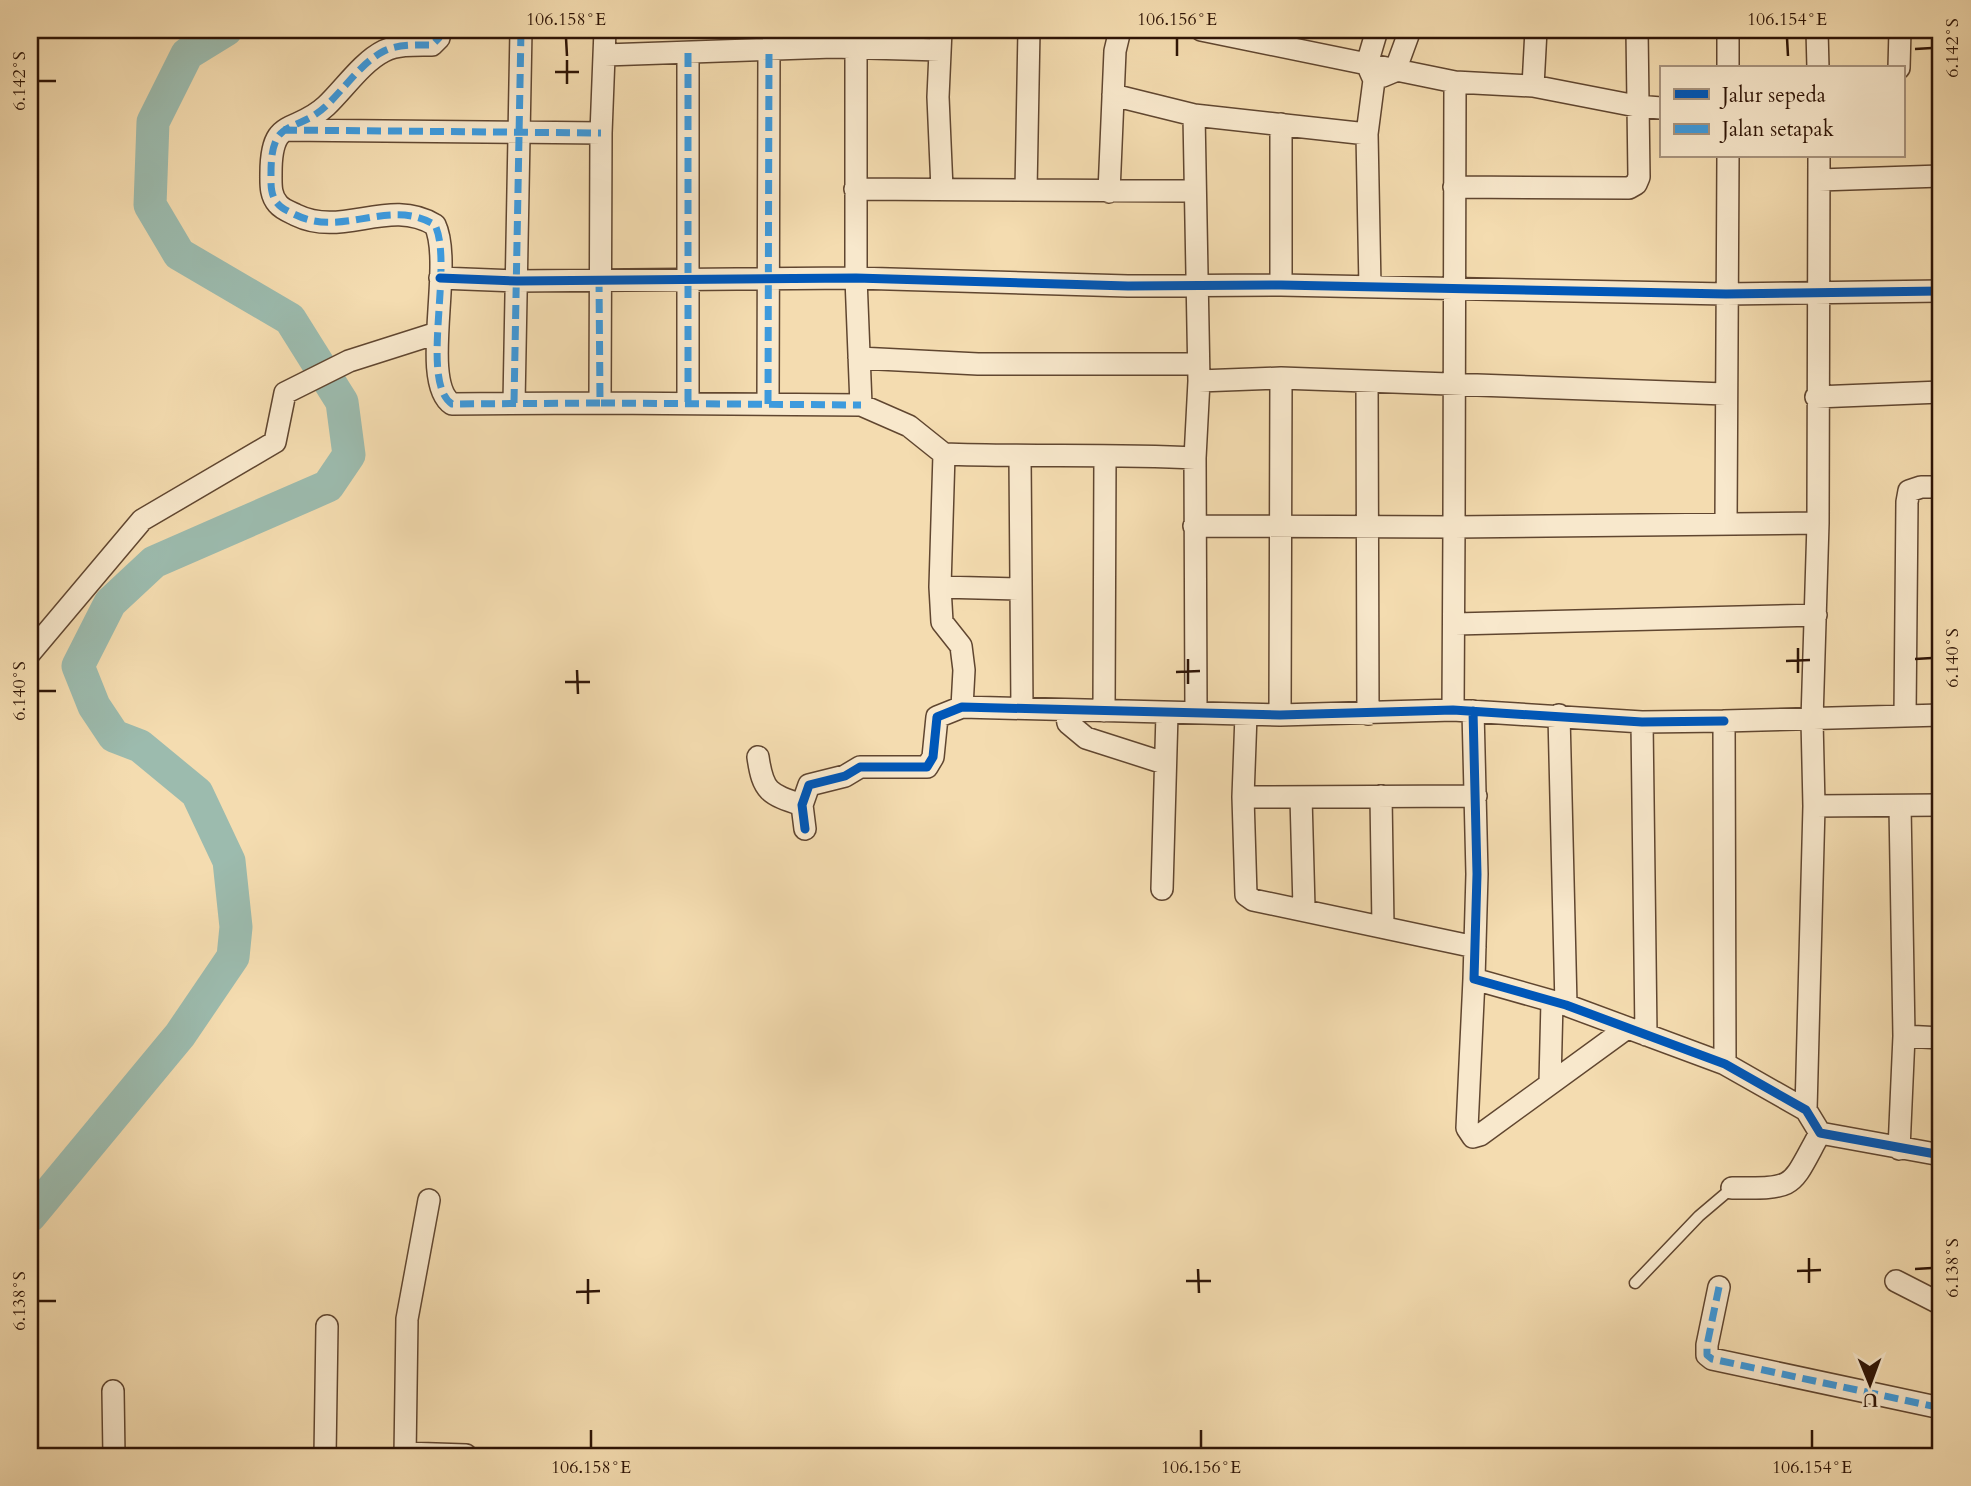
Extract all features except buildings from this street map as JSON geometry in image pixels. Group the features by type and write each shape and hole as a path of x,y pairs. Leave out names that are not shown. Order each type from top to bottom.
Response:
{"street":[{"path":"440,30 439,38 432,45 410,45 381,52 323,109 281,130 272,149 271,191 278,204 321,224 379,215 419,215 435,225 440,235 437,333 441,392 444,399 452,404 688,402 861,405 909,426 944,454 1195,458"},
{"path":"514,402 521,30"},
{"path":"600,403 601,133 606,30"},
{"path":"1026,190 1028,30"},
{"path":"1109,192 1113,95 1120,30"},
{"path":"1204,30 1295,39 1370,72 1422,74 1455,82 1533,86 1636,106 1660,108"},
{"path":"1370,287 1367,134 1370,72 1377,30"},
{"path":"1395,72 1410,30"},
{"path":"1533,86 1536,30"},
{"path":"1454,187 1629,188 1636,184 1639,177 1637,30"},
{"path":"1728,30 1728,66"},
{"path":"1817,30 1818,66"},
{"path":"1899,66 1900,30"},
{"path":"605,55 856,49 940,40 942,189"},
{"path":"768,404 769,49"},
{"path":"856,49 856,278 861,405"},
{"path":"688,53 688,402"},
{"path":"1455,82 1455,624 1463,711 1476,796 1475,947 1466,1128 1470,1136 1480,1135 1550,1083 1636,1032"},
{"path":"1113,95 1194,115 1367,134"},
{"path":"1194,115 1195,286 1199,373 1194,526 1196,711"},
{"path":"1281,285 1282,124"},
{"path":"281,130 601,133"},
{"path":"1726,523 1728,158"},
{"path":"1806,1110 1818,523 1816,397 1819,158"},
{"path":"1819,180 1897,166 1941,176"},
{"path":"855,190 1194,191"},
{"path":"440,278 517,281 599,278 856,278 1726,294 1941,291"},
{"path":"30,653 142,520 275,442 285,393 349,360 437,333"},
{"path":"859,358 1367,382 1725,394"},
{"path":"1280,715 1281,378"},
{"path":"1367,382 1368,714"},
{"path":"1816,397 1941,392"},
{"path":"944,454 940,587 943,622 961,646 964,660 962,707"},
{"path":"1104,710 1105,456"},
{"path":"1020,457 1022,708"},
{"path":"1905,716 1907,502 1909,491 1920,487 1941,487"},
{"path":"1194,526 1281,524 1454,527 1818,523"},
{"path":"940,587 1020,589"},
{"path":"1455,624 1816,615"},
{"path":"805,829 802,805 809,785 845,776 860,767 927,767 933,757 937,717 962,707 1167,714 1196,711 1246,715 1463,711 1642,722 1941,715"},
{"path":"1066,711 1069,723 1086,738 1164,763"},
{"path":"1162,889 1167,714"},
{"path":"1246,715 1242,797 1246,895 1254,900 1304,908 1475,947"},
{"path":"1550,1083 1559,1003 1559,715"},
{"path":"1724,721 1725,1065"},
{"path":"1636,1032 1642,722"},
{"path":"758,757 762,782 773,795 802,805"},
{"path":"1381,796 1383,927"},
{"path":"1242,797 1476,796"},
{"path":"1301,797 1304,908"},
{"path":"1814,806 1941,805"},
{"path":"1899,1149 1904,1036 1900,806"},
{"path":"1474,979 1559,1003 1725,1065 1806,1110 1820,1133 1941,1155"},
{"path":"1904,1036 1941,1038"},
{"path":"1732,1188 1765,1188 1794,1181 1820,1133"},
{"path":"429,1200 407,1319 405,1454 466,1455"},
{"path":"1896,1281 1941,1304"},
{"path":"1719,1287 1707,1345 1707,1355 1712,1359 1941,1408"},
{"path":"325,1456 327,1326"},
{"path":"113,1391 114,1456"}],"lane":[{"path":"1635,1283 1699,1216 1732,1188"}],"waterway":[{"path":"30,1216 180,1035 233,957 236,927 229,861 197,793 140,746 114,736 94,706 78,666 110,603 154,562 328,486 349,455 342,402 290,319 179,254 150,205 153,122 187,54 226,30"}],"marked path":[{"path":"440,30 439,38 432,45 395,47 376,56 315,115 280,134 272,155 271,185 274,197 284,209 314,221 349,221 400,215 418,217 435,225 440,243 441,267 438,372 443,392 452,404 600,403"},
{"path":"514,403 521,30"},
{"path":"768,404 769,49"},
{"path":"688,53 688,402"},
{"path":"283,130 601,133"},
{"path":"599,278 600,403 861,405"},
{"path":"1719,1287 1707,1345 1707,1355 1712,1359 1941,1408"}],"cycle path":[{"path":"440,278 517,281 856,278 1128,286 1281,285 1726,294 1941,291"},
{"path":"805,829 802,805 809,785 845,776 860,767 927,767 933,757 937,717 962,707 1280,715 1453,710 1642,722 1724,721"},
{"path":"1473,711 1477,874 1474,979 1566,1005 1725,1064 1806,1110 1820,1133 1941,1155"}]}
